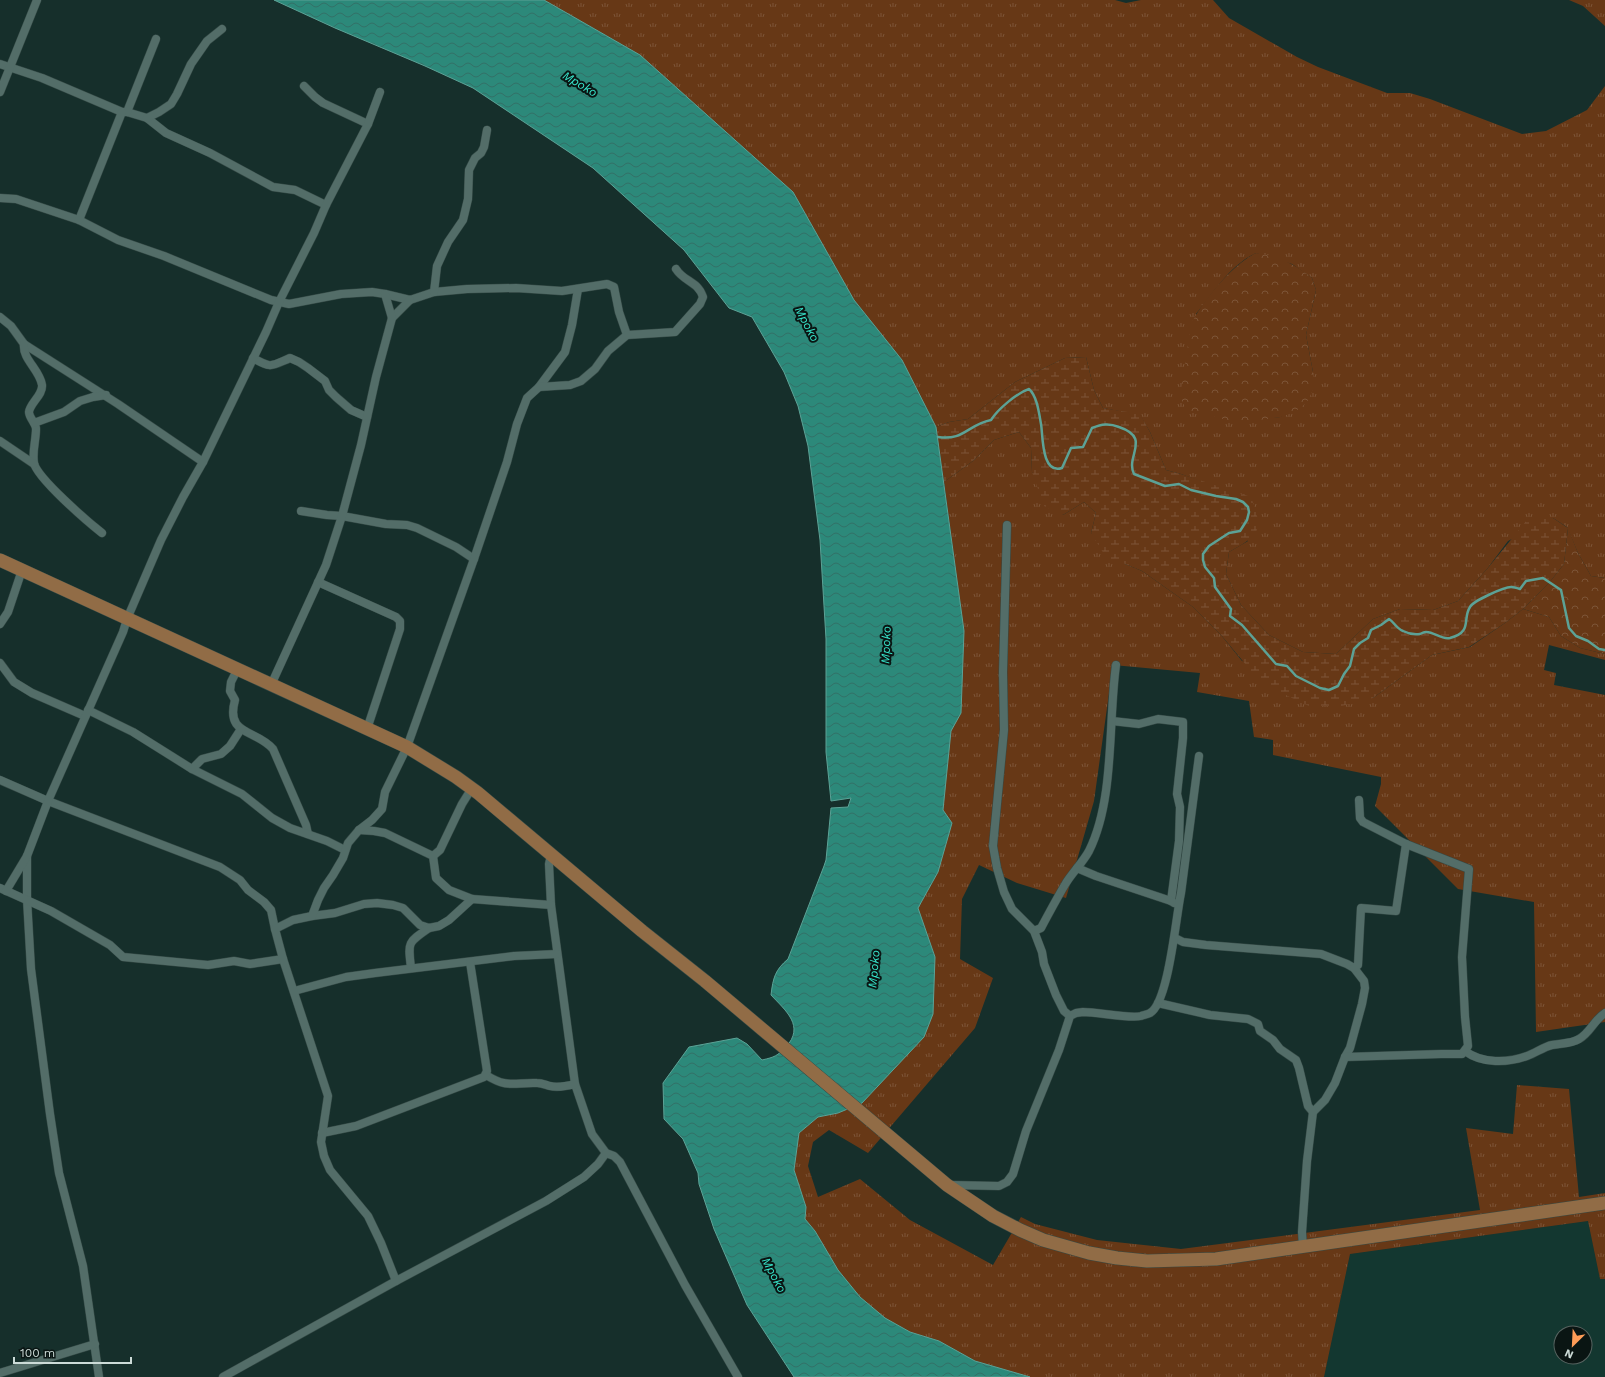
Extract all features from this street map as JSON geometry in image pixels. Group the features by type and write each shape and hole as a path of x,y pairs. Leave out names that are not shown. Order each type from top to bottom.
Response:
{"main road":[{"path":"0,560 407,747 451,773 472,788 642,931 705,981 947,1185 993,1216 1042,1240 1089,1253 1147,1261 1216,1259 1605,1203"}],"street":[{"path":"0,92 37,0"},
{"path":"147,118 171,104 191,64 207,40 222,29"},
{"path":"79,220 156,40"},
{"path":"0,64 64,86 124,112 147,118 166,133 210,153 262,182 273,187 295,190 326,205"},
{"path":"304,86 323,104 368,124"},
{"path":"283,959 250,964 234,961 208,965 123,957 110,945 51,911 3,889 27,856 48,801 123,632 127,619 161,540 203,462 279,302 314,233 326,205 368,124 380,92"},
{"path":"434,292 437,266 448,242 463,220 468,199 469,170 475,158 481,153 484,147 487,130"},
{"path":"0,198 16,199 79,220 118,240 164,256 279,302 289,304 341,294 372,292 410,300"},
{"path":"539,387 570,385 581,381 595,369 608,351 627,334 675,332 700,304 703,297 701,289 679,275 676,269"},
{"path":"270,685 318,582 335,540 392,318 410,300 434,292 467,289 516,288 562,291 607,284 614,288 619,312 627,334"},
{"path":"312,916 324,888 343,858 348,843 359,830 372,820 382,809 385,792 407,747 474,559 507,462 517,424 527,398 539,387 564,352 572,325 578,289"},
{"path":"385,294 392,318"},
{"path":"0,317 10,326 24,344 106,396 203,462"},
{"path":"24,344 24,353 41,380 42,387 29,412 36,426 34,464"},
{"path":"253,358 268,366 274,366 290,358 299,362 325,381 329,390 346,405 367,417"},
{"path":"34,423 64,412 80,401 94,397 106,396"},
{"path":"0,441 34,464 48,483 74,510 102,533"},
{"path":"301,511 327,516 342,516 386,524 407,525 417,528 461,550 474,559"},
{"path":"1007,525 1003,672 1004,730 993,846 997,868 1004,892 1012,909 1034,931 1042,952 1044,964 1056,995 1064,1011 1070,1016"},
{"path":"0,624 8,612 22,570"},
{"path":"318,582 396,617 400,621 400,629 367,729"},
{"path":"0,663 14,682 32,693 133,732 192,769 242,794 272,818 290,828 328,841 345,850"},
{"path":"1034,931 1041,928 1067,882 1088,852 1098,824 1103,803 1112,721 1116,665"},
{"path":"237,670 231,682 230,691 235,700 232,711 233,718 241,729 268,743 273,749 306,825 308,834"},
{"path":"1112,721 1139,724 1158,719 1183,722 1183,738 1177,794 1180,808 1179,841 1171,900"},
{"path":"192,769 202,759 221,754 230,746 241,729"},
{"path":"947,1185 999,1186 1007,1182 1013,1174 1026,1131 1059,1050 1070,1016 1083,1012 1140,1016 1151,1013 1158,1003 1166,978 1175,938 1177,909 1181,893 1199,756"},
{"path":"0,780 48,801 220,867 240,880 248,890 264,902 271,910 283,959 328,1096 321,1142 324,1156 330,1170 368,1216 396,1281"},
{"path":"433,856 440,850 462,804 472,788"},
{"path":"1345,1057 1441,1054 1456,1055 1462,1054 1468,1046 1462,957 1469,870 1406,844 1363,822 1360,818 1359,800"},
{"path":"359,830 385,833 433,856"},
{"path":"1354,968 1358,965 1361,908 1396,911 1406,844"},
{"path":"551,854 549,864 551,905 575,1084 592,1134 606,1153 614,1156 620,1162 685,1285 738,1377"},
{"path":"27,856 27,899 31,968 51,1122 59,1173 83,1266 99,1377"},
{"path":"433,856 436,878 449,890 472,899 551,905"},
{"path":"1077,868 1096,876 1171,900 1177,909"},
{"path":"411,968 408,948 411,940 429,928 439,926 449,920 472,899"},
{"path":"275,929 293,920 335,913 364,904 393,905 403,908 420,925 429,928"},
{"path":"1175,938 1183,942 1206,945 1321,954 1354,968 1364,981 1365,988 1350,1048 1326,1100 1313,1112 1302,1232 1303,1246"},
{"path":"294,991 346,977 514,956 557,954"},
{"path":"470,962 487,1071 486,1075"},
{"path":"1158,1003 1210,1015 1248,1018 1258,1024 1260,1032 1273,1040 1280,1049 1296,1060 1308,1106 1313,1112"},
{"path":"1465,1051 1480,1059 1503,1061 1515,1060 1552,1045 1564,1044 1578,1040 1586,1035 1596,1020 1605,1013"},
{"path":"486,1075 497,1082 505,1084 518,1085 539,1083 551,1087 575,1084"},
{"path":"322,1133 356,1126 486,1075"},
{"path":"223,1377 396,1281 546,1201 584,1177 598,1164 606,1153"},
{"path":"0,1373 95,1344"}],"shaded area":[{"path":"1588,1221 1600,1279 1605,1279 1605,1377 1324,1377 1350,1254"}],"green space":[{"path":"544,0 1115,0 1126,3 1141,0 1213,0 1229,18 1297,57 1318,67 1387,93 1410,93 1430,99 1522,134 1546,131 1587,110 1605,86 1605,578 1591,576 1578,553 1567,527 1553,518 1508,541 1487,569 1458,601 1433,610 1400,609 1373,619 1336,654 1303,652 1269,635 1241,605 1226,574 1229,552 1248,541 1214,486 1166,470 1150,432 1140,415 1103,408 1094,390 1086,357 1065,358 1015,382 968,419 949,422 936,427 902,360 854,300 793,192 640,55","holes":["1256,253 1292,264 1312,278 1316,290 1306,335 1313,372 1281,417 1268,418 1196,314 1230,272 1247,258"]},
{"path":"1569,0 1605,0 1605,26 1583,6"},
{"path":"1256,253 1286,261 1312,278 1316,290 1306,335 1314,386 1309,399 1302,407 1281,417 1239,423 1187,410 1180,397 1191,325 1202,306 1228,274 1247,258"},
{"path":"1086,357 1094,390 1103,408 1140,414 1150,432 1166,470 1251,497 1255,508 1258,525 1253,536 1229,552 1226,574 1241,605 1269,635 1303,652 1336,654 1373,619 1400,609 1433,610 1458,601 1487,569 1527,520 1553,518 1568,528 1564,564 1549,583 1523,609 1469,647 1432,655 1373,698 1342,706 1309,706 1262,684 1221,635 1193,607 1142,571 1107,559 1091,533 1096,513 1084,502 1063,515 1044,506 1032,472 1031,448 1019,432 994,440 973,461 944,482 936,427 949,422 968,419 1015,382 1065,358"},
{"path":"1019,432 1031,448 1032,472 1063,515 1084,502 1096,513 1091,533 1125,564 1142,571 1193,607 1221,635 1242,661 1373,698 1432,655 1470,647 1523,609 1549,617 1561,636 1580,648 1605,654 1605,660 1549,645 1544,670 1556,673 1554,685 1605,695 1605,1022 1536,1032 1534,902 1458,889 1375,806 1381,784 1381,777 1273,755 1273,740 1254,737 1249,701 1197,692 1200,673 1113,665 1094,801 1066,898 1017,883 979,865 962,899 960,959 993,978 975,1028 868,1153 829,1130 813,1142 808,1166 818,1197 860,1179 910,1220 993,1265 1021,1217 1035,1224 1097,1240 1181,1249 1480,1210 1466,1128 1513,1134 1517,1085 1569,1089 1579,1197 1605,1193 1605,1279 1600,1279 1588,1221 1350,1254 1324,1377 1030,1377 975,1361 939,1341 910,1332 885,1318 860,1297 838,1270 815,1231 805,1219 806,1207 794,1170 799,1133 818,1117 838,1113 905,1057 924,1037 935,957 918,908 938,872 952,823 943,810 951,730 961,713 964,631 944,482 973,461 994,440"},
{"path":"1568,528 1578,553 1591,576 1605,578 1605,654 1580,648 1561,636 1549,617 1523,609 1549,583 1564,564"}],"water":[{"name":"Mpoko","path":"274,0 544,0 640,55 793,192 854,300 902,360 936,427 964,631 961,713 951,731 943,810 952,823 938,872 918,908 935,957 933,1014 924,1037 862,1103 838,1113 818,1117 799,1133 794,1170 806,1207 805,1219 815,1231 838,1270 860,1297 885,1318 910,1332 939,1341 975,1361 1030,1377 794,1377 747,1305 714,1229 699,1184 698,1173 683,1139 664,1119 663,1083 689,1047 737,1038 747,1044 762,1060 778,1054 786,1047 791,1039 794,1032 794,1026 791,1019 771,995 774,979 777,971 788,959 826,860 831,808 848,807 851,798 831,801 826,752 826,639 820,540 808,446 798,406 784,372 752,317 729,308 684,250 593,168 473,88"}],"waterway":[{"path":"938,437 954,437 976,425 991,420 1008,402 1029,389 1032,392 1037,405 1044,452 1050,465 1055,469 1062,468 1071,448 1083,447 1092,428 1102,425 1112,425 1129,431 1134,436 1136,442 1136,448 1132,461 1134,474 1165,486 1179,484 1191,490 1236,499 1243,502 1248,507 1249,512 1247,520 1240,531 1229,533 1209,546 1203,554 1205,567 1214,578 1215,587 1231,609 1230,616 1242,625 1276,664 1287,666 1296,676 1320,688 1329,690 1338,686 1350,666 1354,649 1368,638 1371,630 1389,619 1397,627 1409,634 1429,632 1444,638 1450,638 1462,632 1464,629 1468,612 1472,604 1502,589 1511,587 1520,589 1526,581 1543,578 1561,590 1569,628 1576,636 1588,641 1599,649 1605,650"}]}
